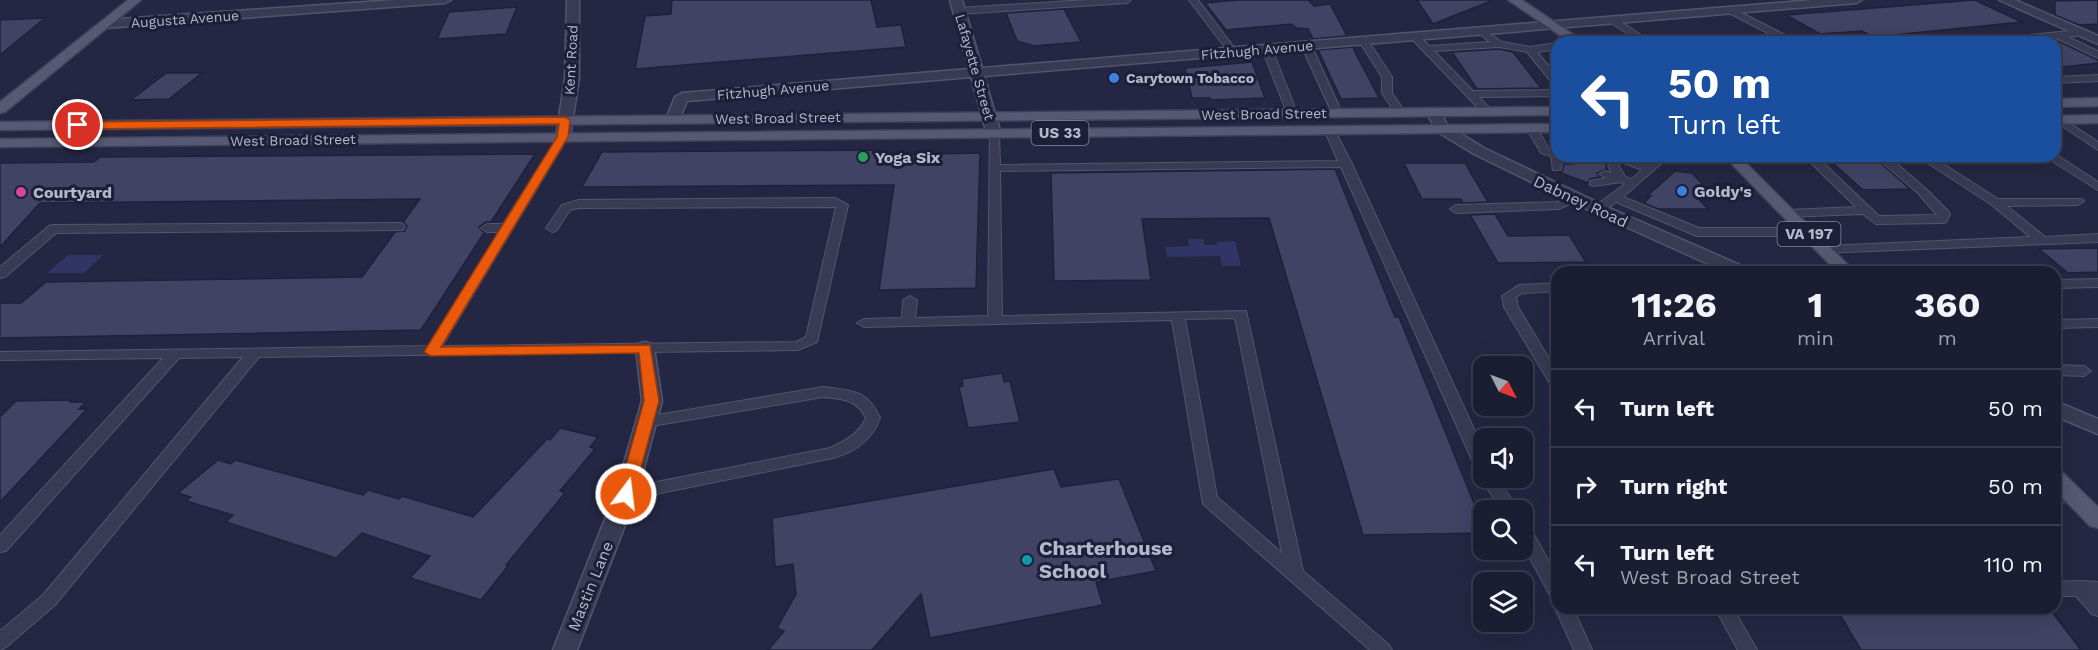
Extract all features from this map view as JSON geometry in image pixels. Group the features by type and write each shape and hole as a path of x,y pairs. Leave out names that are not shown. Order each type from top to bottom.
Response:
{"main road":[{"path":"0,109 135,0"},
{"path":"1514,0 1569,36"},
{"path":"2061,102 2098,102"},
{"name":"West Broad Street","path":"0,126 1551,111"},
{"path":"2061,120 2098,119"},
{"name":"West Broad Street","path":"0,144 1551,128"},
{"name":"VA 197","path":"1737,162 1841,266"},
{"path":"2065,497 2098,520"}],"street":[{"name":"Augusta Avenue","path":"108,22 445,0"},
{"name":"Kent Road","path":"565,120 572,78 573,0"},
{"name":"Fitzhugh Avenue","path":"673,119 682,98 1856,0"},
{"path":"2005,0 2098,40"},
{"name":"Lafayette Street","path":"958,6 994,134"},
{"name":"Dabney Road","path":"1433,112 1443,129 1479,151 1712,266"},
{"path":"562,137 565,120"},
{"name":"Mastin Lane","path":"565,650 626,494 652,401 645,348"},
{"path":"2061,411 2098,427"}],"lane":[{"path":"958,6 1127,0"},
{"path":"1193,0 1233,52"},
{"path":"1730,10 1780,36"},
{"path":"1612,20 1637,36"},
{"path":"1481,31 1499,44"},
{"path":"2047,36 2080,33"},
{"path":"1414,36 1487,111"},
{"path":"2061,37 2098,55"},
{"path":"1364,40 1387,77 1388,93 1400,112"},
{"path":"1426,49 1499,44 1530,50 1551,47"},
{"path":"1306,45 1337,113"},
{"path":"1267,49 1292,113"},
{"path":"1530,50 1551,74"},
{"path":"2061,80 2098,78"},
{"path":"1470,94 1551,93"},
{"path":"2061,123 2098,147"},
{"path":"1532,129 1543,147 1551,150"},
{"path":"1330,130 1473,445"},
{"path":"994,134 995,320"},
{"path":"431,352 562,137"},
{"path":"1557,168 1558,162"},
{"path":"1599,209 1616,198 1658,162"},
{"path":"1816,162 1876,220 1942,219 1944,214 1922,191 1888,162"},
{"path":"1932,162 1996,203 2040,239"},
{"path":"2059,162 2098,187"},
{"path":"1610,165 1650,169"},
{"path":"1610,165 1621,178 1634,183"},
{"path":"994,168 1347,166"},
{"path":"1594,183 1621,178"},
{"path":"1456,208 1559,205 1574,198"},
{"path":"1616,198 1697,232 1808,232"},
{"path":"1996,203 2078,201"},
{"path":"0,356 785,348 805,344 812,339 842,205 840,203 789,202 579,204 566,207 552,228"},
{"path":"1789,213 1866,210"},
{"path":"0,274 53,229 399,227"},
{"path":"487,228 506,228"},
{"path":"1826,250 2098,238"},
{"path":"2061,284 2098,283"},
{"path":"1551,287 1520,289 1509,296 1511,307 1551,374"},
{"path":"908,322 910,300"},
{"path":"864,323 1240,314 1295,574"},
{"path":"1178,317 1209,500 1383,650"},
{"path":"2061,324 2098,322"},
{"path":"0,546 174,355"},
{"path":"0,642 49,600 254,355"},
{"path":"2061,370 2084,371"},
{"path":"626,494 833,453 853,444 869,430 873,418 867,405 853,396 823,392 646,422"},
{"path":"1533,546 1551,578"},
{"path":"2061,589 2089,588 2098,609"},
{"path":"1567,614 1583,650"},
{"path":"1727,614 1748,650"}],"water":[{"path":"1188,239 1203,239 1205,245 1235,241 1241,266 1222,266 1220,256 1167,257 1165,247 1189,246"},
{"path":"68,255 103,255 84,273 47,273"}],"building":[{"path":"672,0 871,0 877,27 901,25 906,47 635,69 645,16 671,14"},
{"path":"1239,0 1308,0 1314,6 1330,4 1347,36 1313,39 1308,29 1296,28 1292,24 1226,30 1205,3"},
{"path":"1417,0 1491,0 1491,1 1433,24"},
{"path":"1975,0 2022,22 1871,36 1862,31 1820,34 1786,15"},
{"path":"2098,0 2098,24 2079,25 2055,15 2055,1"},
{"path":"517,7 506,34 437,39 449,12"},
{"path":"1064,9 1081,42 1034,46 1017,41 1006,13"},
{"path":"45,18 0,55 0,20"},
{"path":"2061,42 2098,60 2098,63 2061,67"},
{"path":"1353,47 1379,98 1341,99 1318,50"},
{"path":"1499,49 1513,52 1541,88 1477,89 1452,52"},
{"path":"1252,62 1265,98 1211,100 1210,98 1192,98 1185,68"},
{"path":"166,73 202,73 169,99 131,100"},
{"path":"879,150 878,155 980,153 976,288 879,290 894,185 582,187 602,152"},
{"path":"535,154 491,222 486,222 479,227 484,233 421,330 0,338 0,303 21,303 46,282 362,277 395,232 405,231 407,226 403,222 420,199 40,203 0,247 0,163 94,162 100,157"},
{"path":"1573,162 1610,162 1606,165 1607,169 1597,173 1600,177 1590,179 1588,183 1558,172 1562,172 1564,164 1573,164"},
{"path":"1832,162 1880,162 1910,189 1863,190"},
{"path":"1404,163 1465,163 1488,202 1463,203 1461,199 1422,199"},
{"path":"1335,169 1395,317 1399,317 1473,501 1473,533 1363,535 1269,218 1142,219 1151,280 1054,281 1051,173"},
{"name":"Goldy's","path":"1675,171 1692,173 1713,195 1696,196 1708,209 1658,209 1644,203 1651,196 1646,197"},
{"path":"1495,214 1508,236 1569,235 1586,262 1498,263 1470,215"},
{"path":"2098,248 2098,272 2068,273 2039,249"},
{"path":"1002,373 1004,382 1010,381 1020,422 968,428 959,387 963,386 962,379"},
{"path":"71,400 70,402 86,402 79,409 87,409 0,502 0,417 16,401"},
{"path":"560,428 598,437 590,447 595,449 560,491 565,493 506,565 508,566 481,600 410,578 430,556 362,533 336,558 226,522 233,515 186,501 191,497 178,493 218,460 231,464 235,460 363,495 368,490 399,499 402,496 473,517"},
{"name":"Charterhouse School","path":"1054,469 1061,487 1119,479 1156,571 1096,582 1103,605 930,638 921,594 872,650 768,650 784,631 777,628 796,594 793,564 775,567 772,518"},
{"path":"1840,614 2054,614 2081,650 1861,650"}],"place":[{"name":"Carytown Tobacco","path":"1114,78"},
{"name":"Yoga Six","path":"863,157"},
{"name":"Goldy's","path":"1682,191"},
{"name":"Courtyard","path":"21,192"},
{"name":"Charterhouse School","path":"1027,560"}],"route":[{"path":"78,125 565,120 562,137 431,352 645,348 652,401 626,494"}]}
